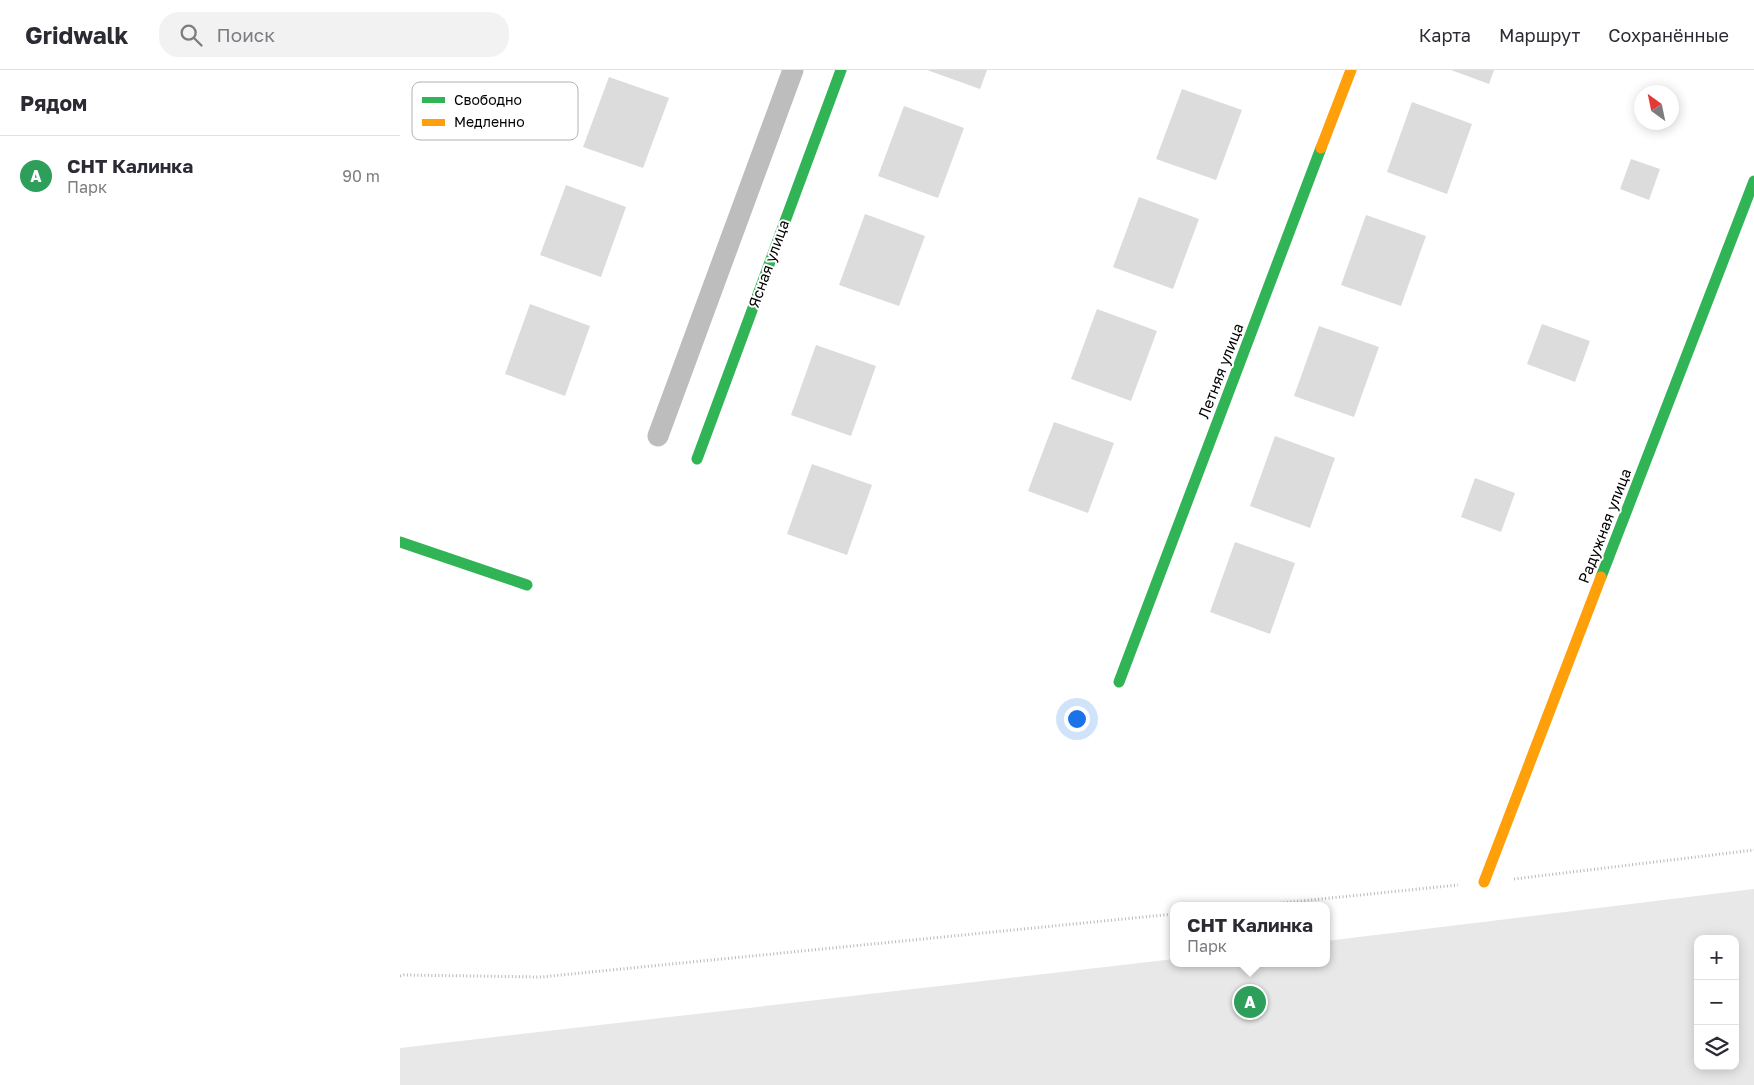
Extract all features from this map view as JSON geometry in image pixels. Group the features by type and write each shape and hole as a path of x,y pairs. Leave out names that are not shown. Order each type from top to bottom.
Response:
{"street":[{"path":"658,436 793,70"},
{"name":"Ясная улица","path":"697,459 842,70"},
{"name":"Летняя улица","path":"1119,682 1351,70"},
{"name":"Радужная улица","path":"1484,882 1754,180"},
{"path":"400,542 527,585"}],"path":[{"path":"400,976 541,977 1170,914"}],"shaded area":[{"path":"1754,889 1754,1085 400,1085 400,1048 1170,959 1170,967 1330,967 1330,941"}],"building":[{"path":"927,70 987,70 980,89"},
{"path":"1451,70 1494,70 1489,84"},
{"path":"609,77 669,98 643,168 583,147"},
{"path":"1182,89 1242,110 1216,180 1156,159"},
{"path":"1412,102 1472,124 1447,194 1387,172"},
{"path":"904,106 964,128 938,198 878,176"},
{"path":"1631,159 1660,169 1649,200 1620,189"},
{"path":"566,185 626,207 601,277 540,255"},
{"path":"1139,197 1199,219 1173,289 1113,267"},
{"path":"865,214 925,236 899,306 839,285"},
{"path":"1366,215 1426,236 1401,306 1341,285"},
{"path":"530,304 590,326 565,396 505,374"},
{"path":"1097,309 1157,331 1131,401 1071,379"},
{"path":"1542,324 1590,341 1575,382 1527,364"},
{"path":"1319,326 1379,347 1354,417 1294,396"},
{"path":"816,345 876,366 851,436 791,415"},
{"path":"1054,422 1114,443 1088,513 1028,491"},
{"path":"1275,436 1335,458 1310,528 1250,506"},
{"path":"812,464 872,485 847,555 787,534"},
{"path":"1475,478 1515,493 1501,532 1461,517"},
{"path":"1235,542 1295,563 1270,634 1210,612"}],"traffic: fast":[{"path":"697,459 841,70"},
{"path":"1119,682 1321,148"},
{"path":"1601,577 1754,181"},
{"path":"400,542 527,585"}],"traffic: slow":[{"path":"1321,148 1351,70"},
{"path":"1484,882 1601,577"}],"place":[{"name":"СНТ Калинка","path":"1250,1002"}]}
